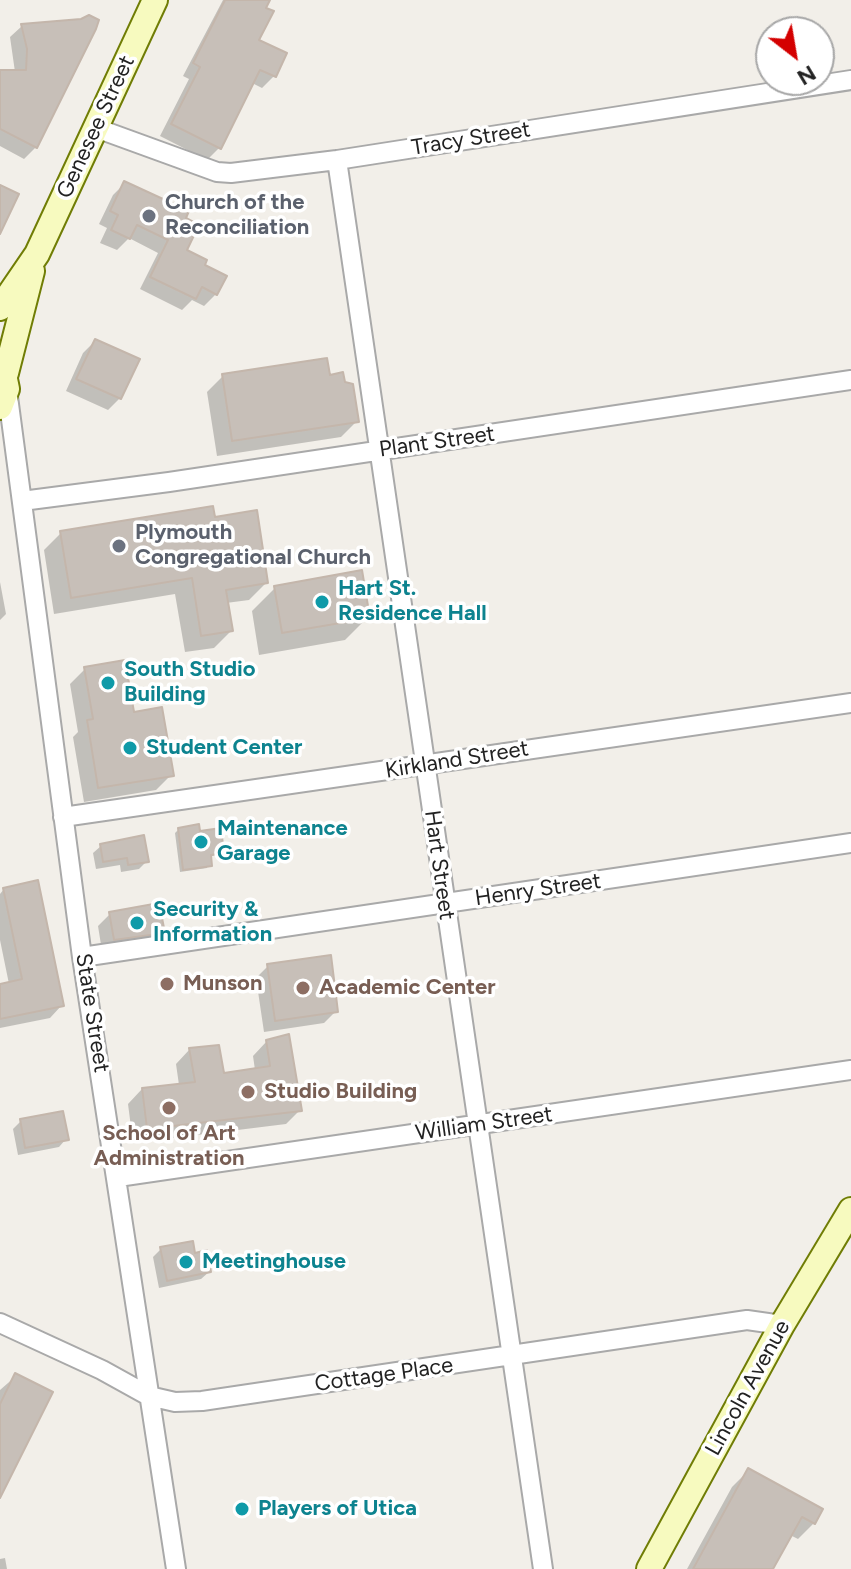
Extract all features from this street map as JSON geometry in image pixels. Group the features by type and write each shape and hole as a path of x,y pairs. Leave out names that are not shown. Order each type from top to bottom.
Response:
{"main road":[{"name":"Genesee Street","path":"0,308 37,254 96,128 150,1"},
{"name":"Genesee Street","path":"3,382 37,254"},
{"name":"Lincoln Avenue","path":"649,1569 782,1325 851,1210"}],"street":[{"name":"Tracy Street","path":"96,128 217,172 337,160 851,80"},
{"name":"Hart Street","path":"337,160 543,1569"},
{"name":"Plant Street","path":"22,501 851,380"},
{"name":"State Street","path":"3,382 17,455 82,957 176,1569"},
{"path":"0,433 17,455"},
{"name":"Kirkland Street","path":"63,817 851,703"},
{"name":"Henry Street","path":"82,957 851,843"},
{"name":"William Street","path":"118,1177 851,1070"},
{"name":"Cottage Place","path":"0,1323 102,1370 149,1396 170,1402 202,1401 747,1320 782,1325"}],"building":[{"path":"225,0 270,0 266,8 274,11 259,40 287,53 276,77 260,70 221,149 171,124 200,67 193,63"},
{"path":"89,15 99,20 96,29 37,148 0,129 0,70 26,70 27,49 21,24 81,19"},
{"path":"124,181 189,211 186,218 199,225 187,250 207,260 205,265 227,276 217,295 202,287 196,299 150,277 168,240 137,225 130,239 111,230 118,215 110,211"},
{"path":"0,185 19,194 0,234"},
{"path":"95,339 140,359 121,399 76,379"},
{"path":"327,358 330,375 343,372 345,382 353,384 359,422 232,441 222,374"},
{"path":"213,506 215,517 257,510 268,583 226,590 233,631 201,636 192,578 71,598 60,531"},
{"name":"Hart St. Residence Hall","path":"362,570 370,618 282,633 274,586"},
{"name":"Student Center","path":"125,660 134,712 162,707 174,776 98,788 87,720 93,719 84,667"},
{"name":"Maintenance Garage","path":"199,824 200,831 221,828 224,853 211,855 212,866 183,870 178,828"},
{"path":"144,835 149,862 128,865 127,858 103,862 100,844"},
{"path":"38,880 64,1006 0,1019 0,984 22,979 3,888"},
{"name":"Security & Information","path":"159,903 165,933 114,940 109,912"},
{"name":"Academic Center","path":"331,955 338,1012 275,1021 267,964"},
{"name":"Studio Building","path":"289,1034 302,1111 147,1129 142,1088 195,1082 189,1048 219,1045 224,1073 270,1066 266,1040"},
{"path":"63,1111 69,1140 25,1148 20,1119"},
{"name":"Meetinghouse","path":"193,1241 195,1253 207,1250 211,1272 167,1281 160,1247"},
{"path":"15,1373 53,1392 0,1498 0,1404"},
{"path":"748,1468 823,1509 815,1524 802,1517 773,1569 693,1569"}],"place":[{"name":"Church of the Reconciliation","path":"149,216"},
{"name":"Plymouth Congregational Church","path":"119,546"},
{"name":"Hart St. Residence Hall","path":"322,602"},
{"name":"South Studio Building","path":"108,683"},
{"name":"Student Center","path":"130,748"},
{"name":"Maintenance Garage","path":"201,842"},
{"name":"Security & Information","path":"137,923"},
{"name":"Munson","path":"167,984"},
{"name":"Academic Center","path":"303,988"},
{"name":"Studio Building","path":"248,1092"},
{"name":"School of Art Administration","path":"169,1108"},
{"name":"Meetinghouse","path":"186,1262"},
{"name":"Players of Utica","path":"242,1509"}]}
